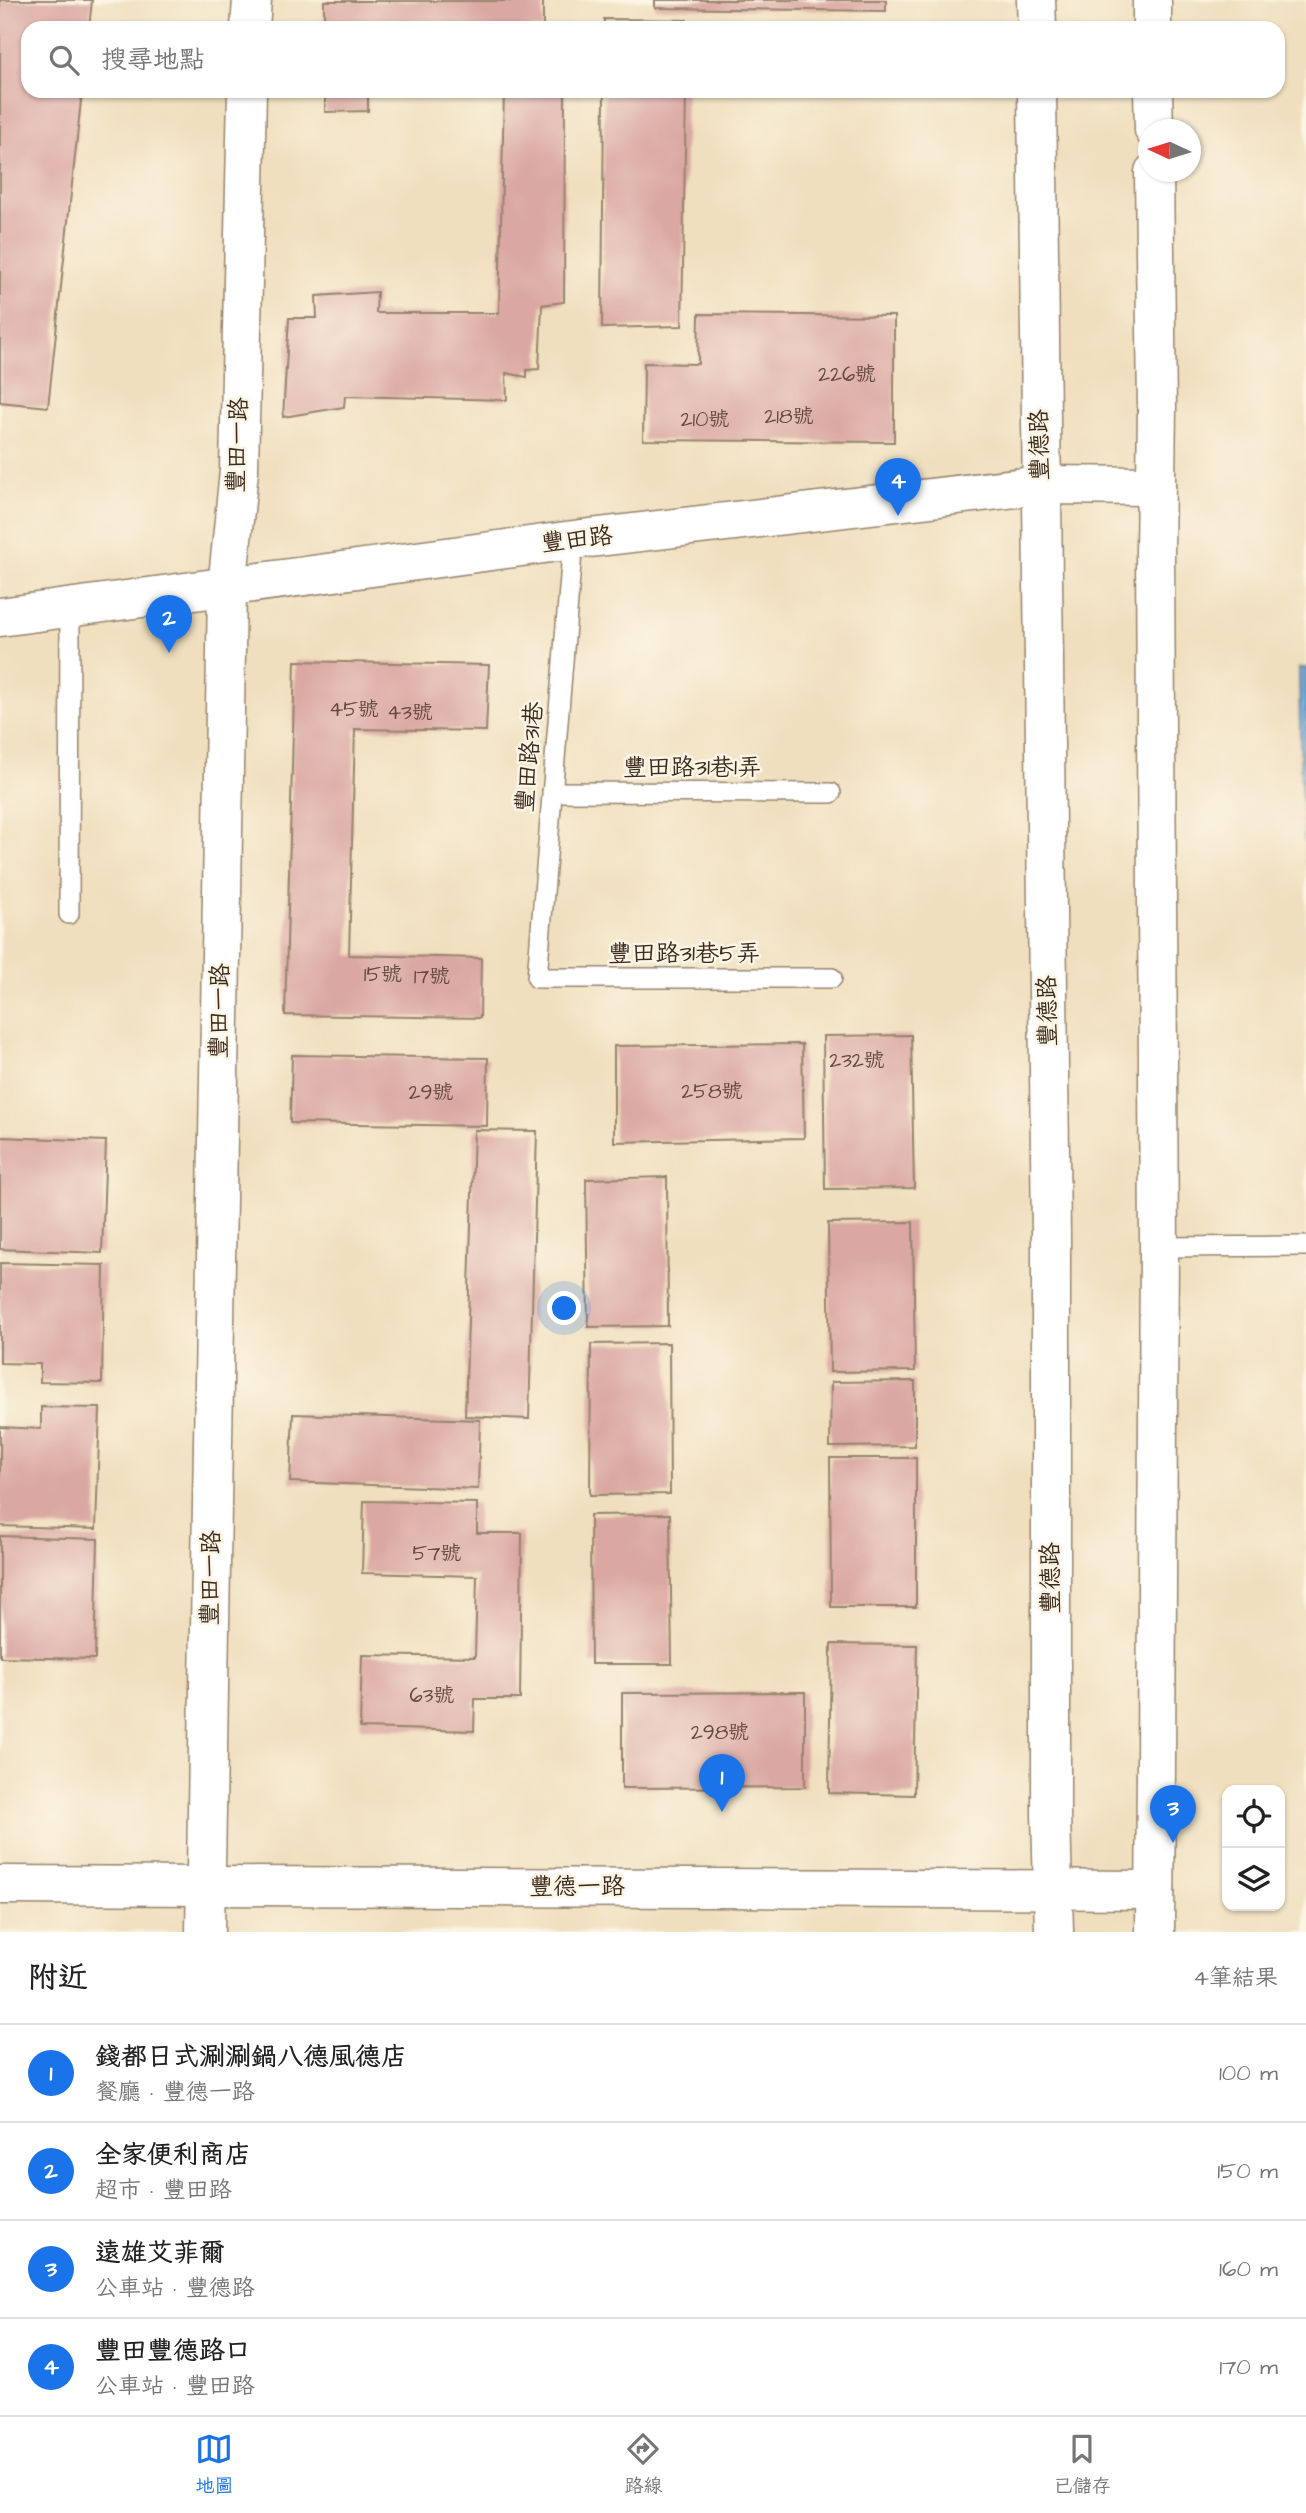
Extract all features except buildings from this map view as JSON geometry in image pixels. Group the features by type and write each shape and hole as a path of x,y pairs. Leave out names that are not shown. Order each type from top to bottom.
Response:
{"street":[{"path":"250,21 252,0"},
{"path":"1036,0 1037,21"},
{"path":"1152,0 1152,21"},
{"name":"豐田一路","path":"205,1932 227,588 239,471 247,98"},
{"name":"豐德路","path":"1037,98 1051,1235 1054,1932"},
{"path":"1153,98 1154,119"},
{"path":"1154,182 1159,1247 1155,1932"},
{"name":"豐田路","path":"0,617 573,540 1041,485 1156,486"},
{"name":"豐德一路","path":"0,1885 1154,1890"}],"lane":[{"name":"豐田路31巷","path":"537,978 573,540"},
{"path":"68,914 70,608"},
{"name":"豐田路31巷1弄","path":"552,792 831,793"},
{"name":"豐田路31巷5弄","path":"537,978 832,978"},
{"path":"1159,1247 1306,1245"}],"water":[{"path":"1299,668 1306,668 1306,864 1301,781"}],"place":[{"name":"豐田豐德路口","path":"898,516"},
{"name":"全家便利商店","path":"169,653"},
{"name":"錢都日式涮涮鍋八德風德店","path":"722,1812"},
{"name":"遠雄艾菲爾","path":"1173,1843"}]}
